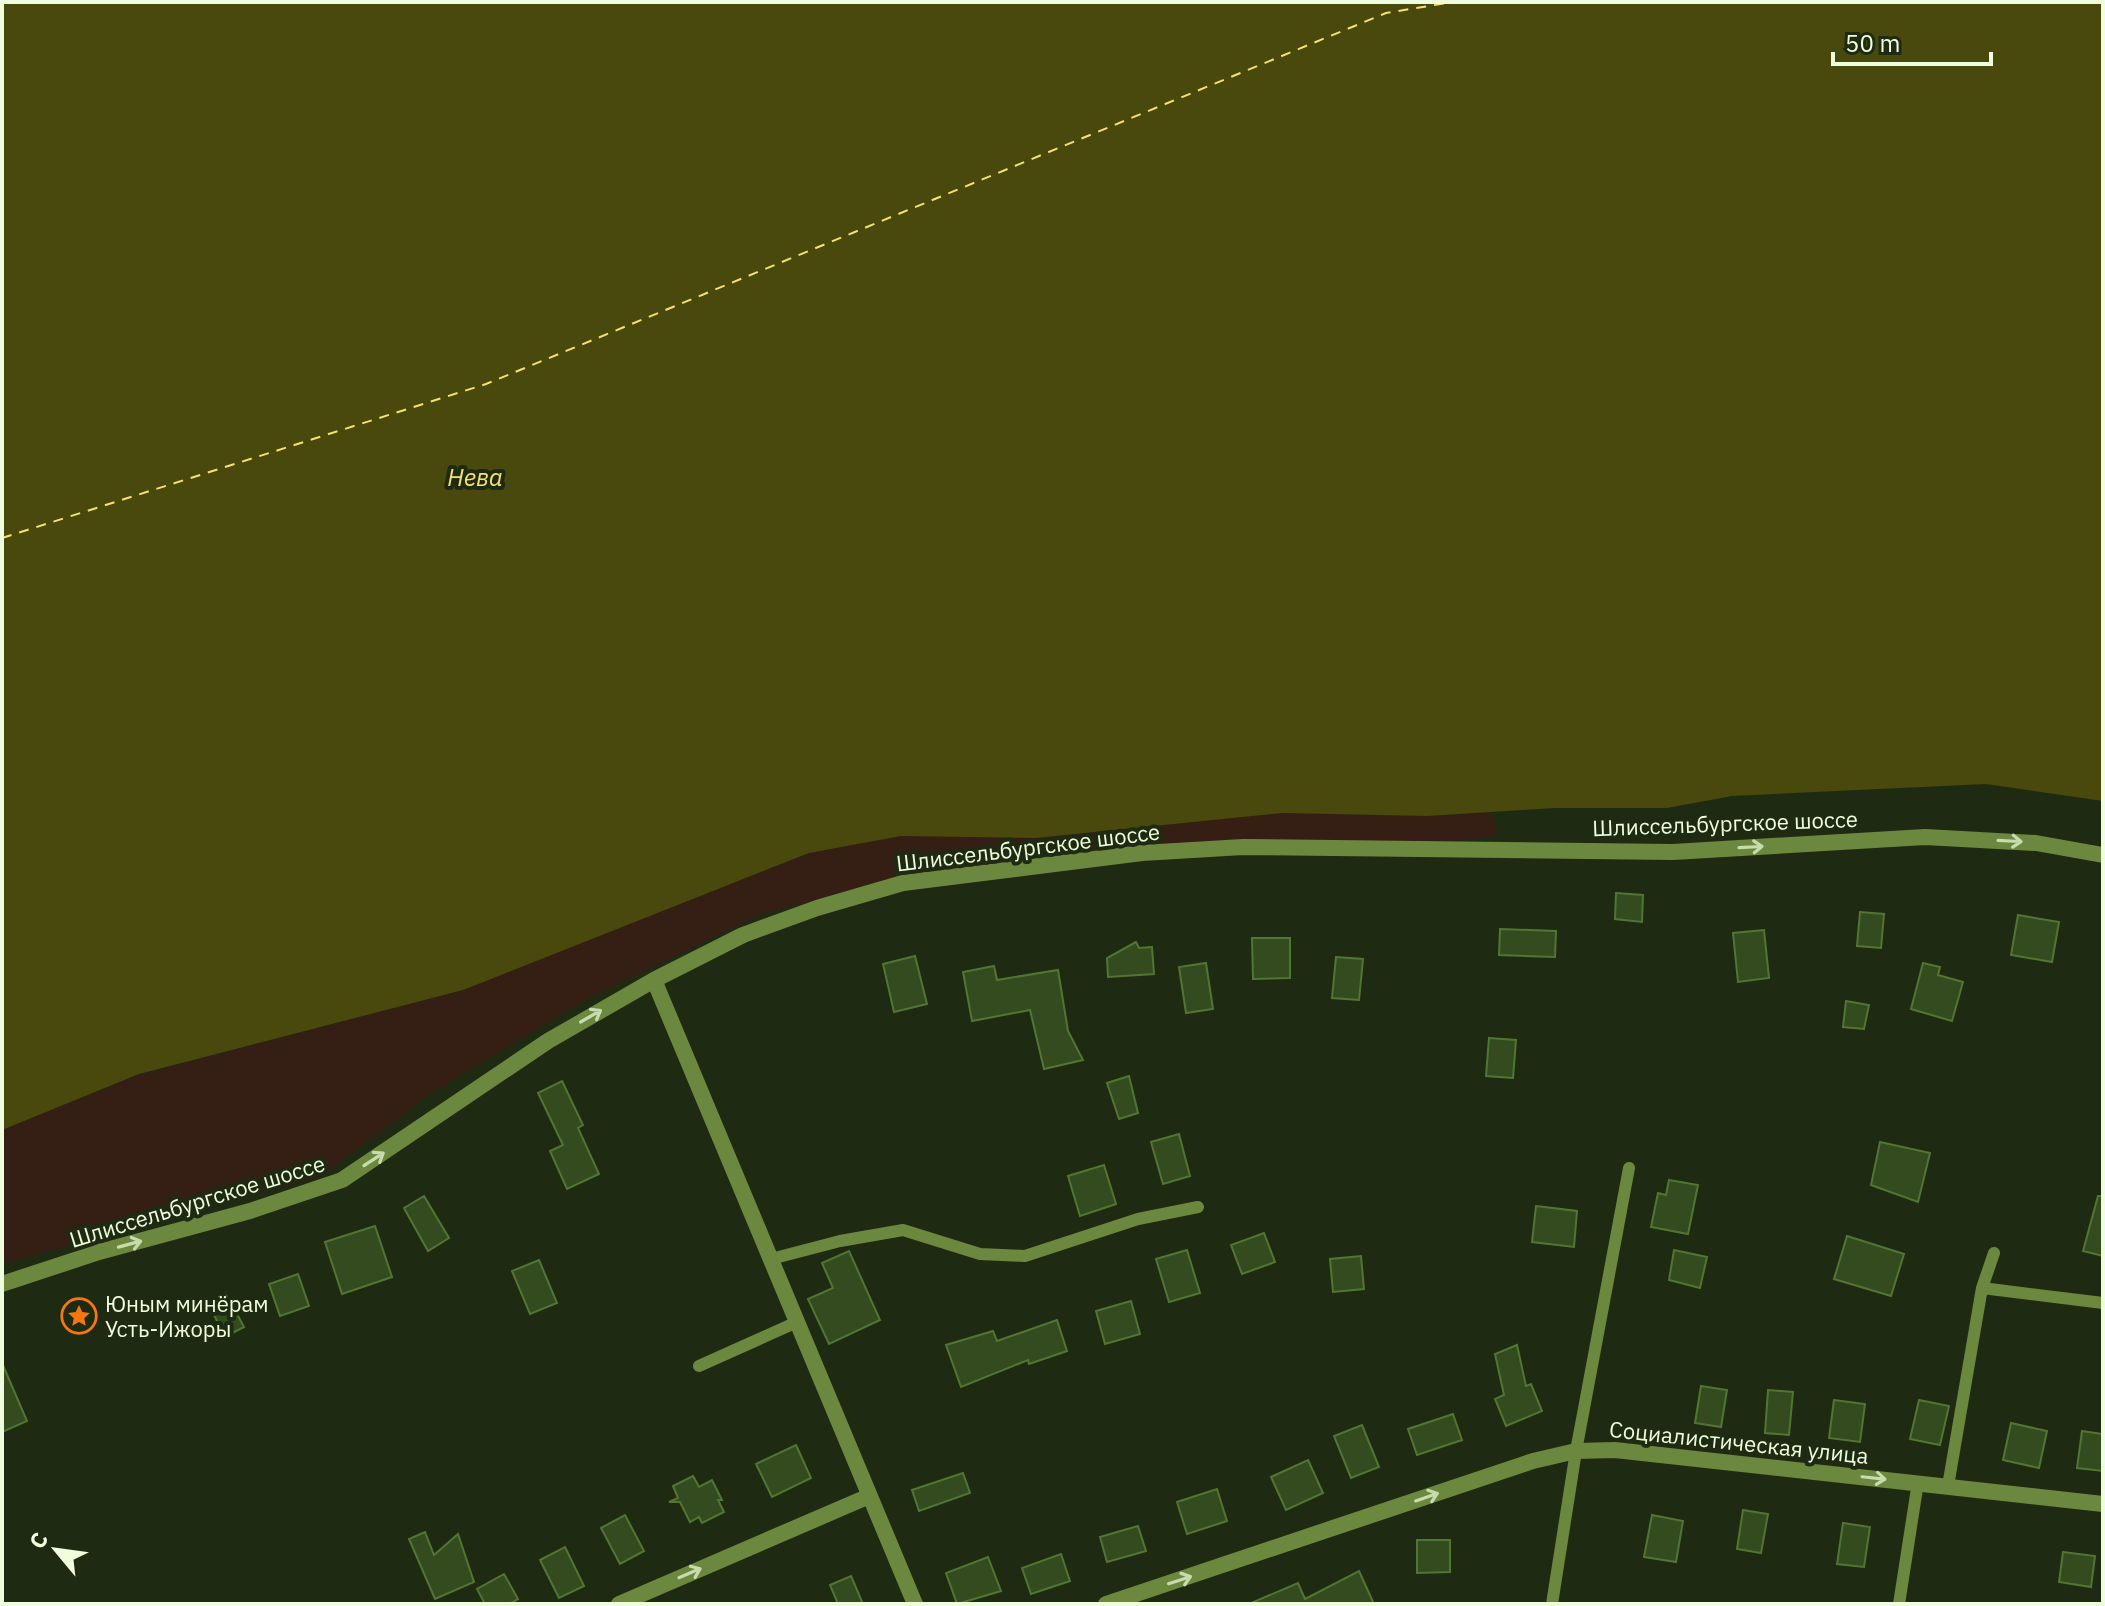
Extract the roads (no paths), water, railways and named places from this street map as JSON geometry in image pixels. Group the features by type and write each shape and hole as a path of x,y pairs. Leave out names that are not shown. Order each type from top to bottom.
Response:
{"street":[{"name":"Шлиссельбургское шоссе","path":"2,1284 99,1252 250,1211 342,1180 548,1041 654,980 743,935 817,908 903,883 1019,866 1243,847 1673,852 1925,837 2036,843 2103,855"},
{"path":"654,980 867,1497 915,1604"},
{"name":"Социалистическая улица","path":"1106,1604 1533,1461 1576,1451 1615,1450 2103,1504"},
{"path":"619,1604 867,1497"}],"lane":[{"path":"1552,1604 1576,1451 1629,1168"},
{"path":"771,1259 840,1241 903,1230 980,1254 1025,1256 1138,1219 1198,1207"},
{"path":"1948,1486 1982,1288 1994,1253"},
{"path":"1982,1288 2103,1303"},
{"path":"699,1366 797,1322"},
{"path":"1899,1604 1918,1482"}],"water":[{"name":"Нева","path":"2,2 2103,2 2103,801 1986,784 1732,796 1667,808 1554,808 1427,816 1283,813 1036,838 901,836 809,853 463,990 139,1074 2,1130"}],"place":[{"name":"Юным минёрам Усть-Ижоры","path":"79,1316"}]}
